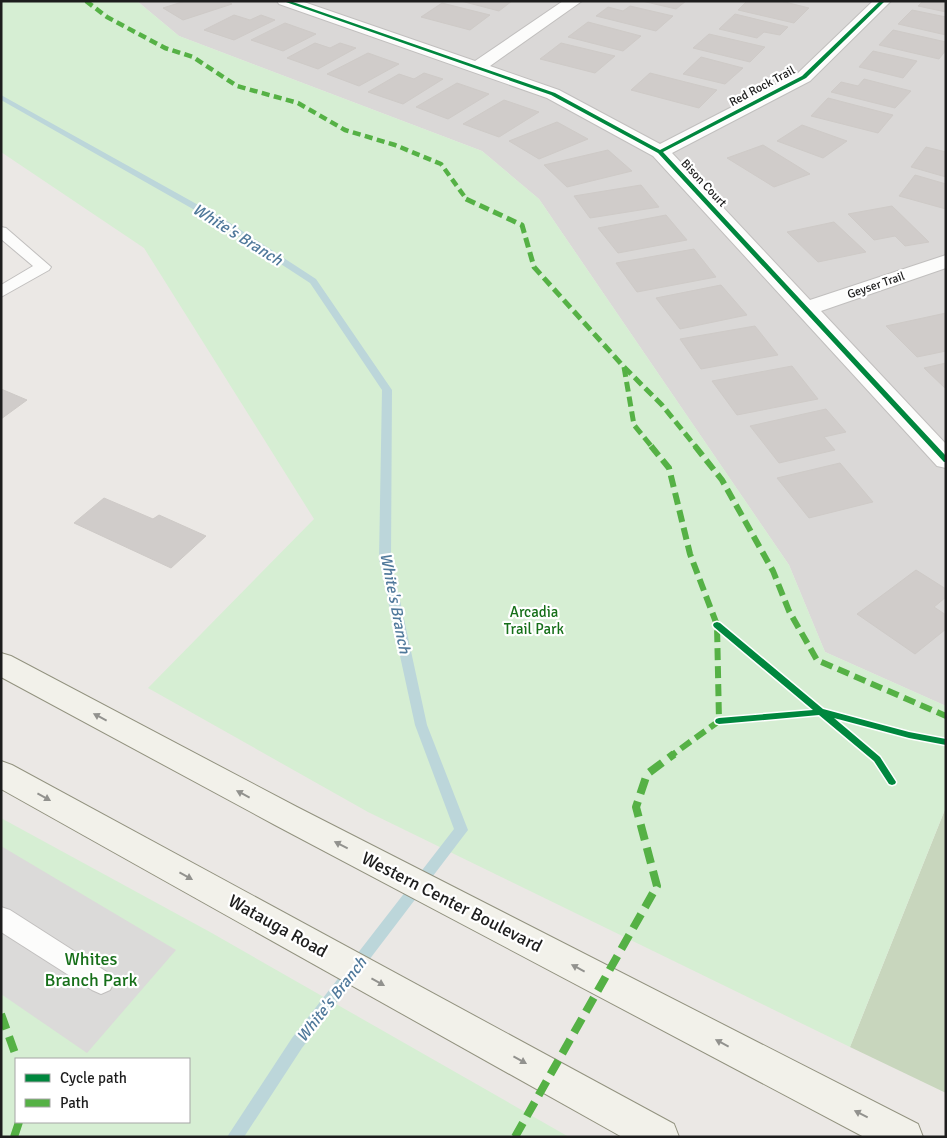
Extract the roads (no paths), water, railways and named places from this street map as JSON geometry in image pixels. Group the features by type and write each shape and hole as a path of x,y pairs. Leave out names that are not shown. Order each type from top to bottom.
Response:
{"main road":[{"name":"Western Center Boulevard","path":"1,664 286,816 904,1137"},
{"name":"Watauga Road","path":"1,774 660,1137"}],"street":[{"name":"Bison Court","path":"285,1 553,94 660,152 946,460"},
{"path":"478,67 574,1"},
{"name":"Red Rock Trail","path":"660,152 804,77 883,1"},
{"name":"Geyser Trail","path":"806,308 946,261"}],"lane":[{"path":"1,232 43,266 1,292"},
{"path":"1,918 101,982"}],"waterway":[{"name":"White's Branch","path":"1,97 224,223 313,281 387,390 385,559 421,725 461,830 297,1043 235,1137"}],"park label":[{"name":"Arcadia Trail Park","path":"534,620"},
{"name":"Whites Branch Park","path":"91,970"}]}
